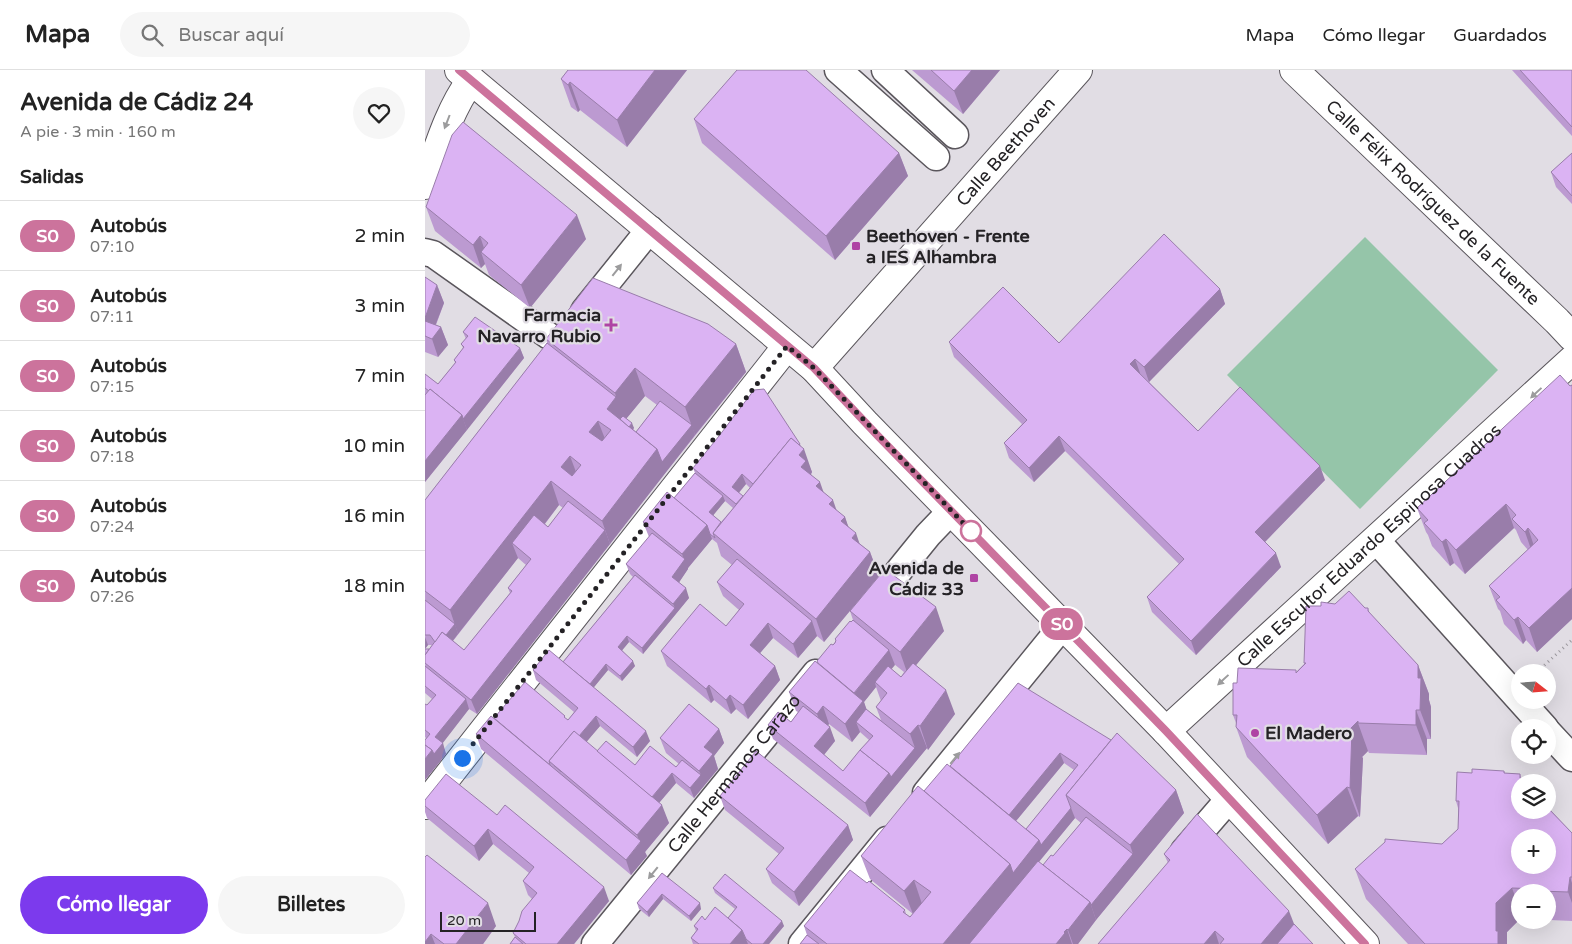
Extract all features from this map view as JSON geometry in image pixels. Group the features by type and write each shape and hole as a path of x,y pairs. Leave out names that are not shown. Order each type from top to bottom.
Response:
{"main road":[{"name":"Calle Beethoven","path":"814,368 1078,70"},
{"name":"Calle Félix Rodríguez de la Fuente","path":"1294,70 1572,337"},
{"path":"425,185 449,116 462,93 465,75"},
{"path":"465,75 814,368 1166,731 1363,943"},
{"path":"425,805 787,346"},
{"name":"Calle Escultor Eduardo Espinosa Cuadros","path":"1166,731 1572,360"}],"street":[{"path":"838,70 936,157"},
{"path":"885,70 955,135"},
{"path":"545,362 650,229"},
{"path":"425,252 433,254 549,336"},
{"path":"859,620 928,535 951,511"},
{"path":"1376,540 1537,719"},
{"path":"802,944 1063,625"},
{"name":"Calle Hermanos Carazo","path":"595,944 834,651"},
{"path":"1556,740 1572,758"},
{"path":"1170,868 1229,799"}],"path":[{"path":"1546,664 1572,640"}],"green space":[{"path":"1365,237 1498,370 1360,509 1227,375"}],"building":[{"path":"568,70 655,70 617,120 570,82 568,85 561,79"},
{"path":"737,70 806,70 899,153 826,236 694,119"},
{"path":"931,70 972,70 954,91"},
{"path":"1520,70 1572,70 1572,127"},
{"path":"463,122 577,215 521,285 481,252 488,243 480,236 473,245 426,207 452,135"},
{"path":"1572,153 1572,196 1551,172"},
{"path":"1164,234 1220,289 1144,367 1135,359 1130,364 1198,431 1240,387 1320,466 1255,532 1276,553 1191,641 1147,597 1184,559 1059,436 1029,468 1004,443 1027,420 949,342 1003,287 1059,343"},
{"path":"425,277 437,285 425,318"},
{"path":"593,278 708,324 736,344 685,407 635,368 615,393 546,339"},
{"path":"475,317 520,348 463,419 462,415 430,389 429,391 425,388 425,374 438,384 456,362 454,360 464,347 461,344 468,336 463,332"},
{"path":"425,321 441,327 432,339 425,336"},
{"path":"547,343 616,397 607,409 657,449 602,521 551,481 450,610 425,591 425,500","holes":["598,421 611,430 602,441 589,432","570,456 581,465 572,476 561,467"]},
{"path":"1560,375 1570,386 1572,385 1572,588 1529,628 1518,617 1514,620 1496,600 1500,597 1489,586 1538,540 1528,528 1525,532 1512,519 1516,515 1506,504 1456,550 1446,539 1442,542 1424,523 1428,520 1417,508"},
{"path":"430,389 462,415 425,461 425,395"},
{"path":"764,389 800,444 791,438 753,484 742,474 732,487 743,496 736,504 693,468 754,390"},
{"path":"660,401 692,425 662,462 657,449 636,432"},
{"path":"623,416 632,423 629,427 620,419"},
{"path":"791,438 804,449 799,455 806,461 801,467 820,482 816,486 833,500 829,504 845,517 841,521 856,533 852,538 870,552 816,619 713,533"},
{"path":"695,473 723,496 709,512 721,522 713,533 715,538 710,534 707,525 674,498"},
{"path":"667,492 707,525 682,554 643,522"},
{"path":"568,501 605,530 471,700 425,663 425,655 442,632 464,650 512,591 508,588 531,559 512,543 534,515 548,527"},
{"path":"652,533 685,559 672,577 686,588 673,604 626,564"},
{"path":"737,559 812,621 793,644 768,623 750,645 775,666 743,705 730,695 726,700 709,685 706,689 661,651 700,604 726,626 744,604 717,582"},
{"path":"885,569 936,607 900,652 850,611"},
{"path":"635,575 675,608 642,648 627,636 618,647 633,661 620,676 606,664 590,684 563,662"},
{"path":"1349,591 1365,608 1368,608 1368,611 1418,665 1418,678 1421,678 1420,710 1416,710 1416,725 1358,723 1358,721 1350,729 1352,729 1350,788 1347,787 1317,815 1236,727 1237,715 1233,715 1233,683 1237,683 1238,668 1296,670 1296,673 1306,663 1304,663 1306,606 1321,606 1321,602 1335,604"},
{"path":"425,600 455,624 446,635 442,632 435,642 430,635 425,635"},
{"path":"853,620 889,650 854,693 817,661 831,644 835,643 835,639"},
{"path":"549,650 646,731 633,747 596,716 579,736 574,731 549,761 550,765 494,718 525,682 568,720 578,708 533,670"},
{"path":"815,661 863,701 845,724 823,706 817,714 789,692"},
{"path":"913,663 946,690 920,726 918,725 910,734 876,707 887,693 875,682 888,666 901,677"},
{"path":"425,666 466,699 435,737 443,743 434,754 425,745 425,740 430,734 425,730 425,704 427,705 436,695 425,686"},
{"path":"1018,683 1111,740 1066,795 1071,808 1041,845 1039,840 1026,829 1078,765 1060,753 1009,815 950,766"},
{"path":"689,704 719,729 704,747 713,754 699,771 660,738"},
{"path":"803,706 830,727 814,746 843,771 860,750 889,773 865,803 768,725 778,712 791,722"},
{"path":"866,709 915,748 891,777 889,773 860,750 873,736 856,722"},
{"path":"491,716 641,841 626,860 476,734"},
{"path":"574,731 662,805 637,835 549,761"},
{"path":"1117,733 1176,790 1130,845 1066,795"},
{"path":"606,741 635,765 650,746 676,767 682,760 701,775 690,788 672,773 652,797 597,751"},
{"path":"425,745 432,750 425,759"},
{"path":"756,751 848,825 794,892 766,869 784,848 720,796"},
{"path":"947,764 1039,840 1013,873 1010,864 924,791"},
{"path":"1472,769 1520,774 1511,774 1511,819 1556,819 1556,816 1572,833 1572,877 1570,877 1568,892 1556,892 1556,884 1511,884 1511,889 1496,903 1498,944 1425,944 1355,869 1385,842 1385,839 1442,844 1458,829 1459,801 1456,801 1457,772 1472,773"},
{"path":"446,774 497,815 505,805 604,887 557,944 526,944 513,933 522,911 537,893 523,881 534,867 488,829 474,846 425,806 425,800"},
{"path":"918,786 1010,864 943,944 827,944 804,926 850,870 867,883 869,881 905,910 903,912 910,917 931,892 914,880 904,891 861,856"},
{"path":"1197,814 1289,911 1261,944 1220,944 1224,939 1215,931 1204,944 1098,944 1170,860 1164,854"},
{"path":"1086,817 1133,854 1091,905 1090,902 1043,865"},
{"path":"427,855 488,903 456,944 444,944 431,934 425,942 425,857"},
{"path":"1038,861 1090,902 1068,930 1064,932 1056,944 969,944"},
{"path":"662,873 700,903 689,916 662,894 647,912 637,903"},
{"path":"725,874 782,921 763,944 752,944 746,939 742,930 728,918 737,907 713,888"},
{"path":"715,907 742,930 730,944 699,944 691,938 698,929 694,926 702,916 705,920"},
{"path":"1294,924 1313,944 1277,944"},
{"path":"807,935 819,944 800,944"},
{"path":"515,937 523,944 510,944"}],"bus line":[{"name":"S0","path":"459,70 814,368 841,398 1198,764 1322,900 1365,944"}],"place":[{"name":"Beethoven - Frente a IES Alhambra","path":"856,246"},
{"name":"Farmacia Navarro Rubio","path":"611,325"},
{"name":"Avenida de Cádiz 33","path":"974,578"},
{"name":"El Madero","path":"1255,733"}],"route":[{"path":"462,758 787,346 814,368 971,531"}]}
